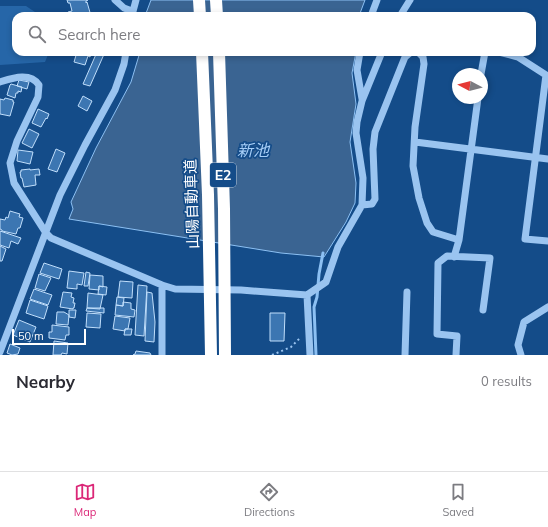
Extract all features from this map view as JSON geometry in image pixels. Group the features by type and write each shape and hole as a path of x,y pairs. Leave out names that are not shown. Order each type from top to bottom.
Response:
{"highway":[{"path":"199,0 200,12"},
{"path":"216,0 217,12"},
{"name":"山陽自動車道","path":"202,56 208,196 211,355"},
{"name":"山陽自動車道","path":"219,56 225,355"}],"street":[{"path":"115,0 129,12"},
{"path":"133,12 136,0"},
{"path":"372,12 377,0"},
{"path":"402,12 410,0"},
{"path":"0,352 60,195 114,90 124,64 125,56"},
{"path":"360,56 358,70 362,101"},
{"path":"0,82 14,78 26,77 36,80 39,85 38,97 17,141 10,163 14,183 46,233 51,238 162,285 175,289 241,290 307,295 326,282 338,248 362,205 363,178 356,133 357,122 362,101 380,56"},
{"path":"362,205 372,204 375,199 373,149 376,132 407,56"},
{"path":"422,56 424,64 413,166 419,198 427,223 433,232 458,240"},
{"path":"482,68 483,56"},
{"path":"514,56 546,75 525,239 548,241"},
{"path":"454,257 458,240 477,104"},
{"path":"415,142 548,159"},
{"path":"456,355 457,336 437,334 438,263 448,256 490,258 483,310"},
{"path":"162,285 162,355"},
{"path":"406,355 407,292"},
{"path":"307,295 310,355"},
{"path":"521,355 518,344 524,322 548,308"}],"path":[{"path":"272,355 291,347 304,335 309,333"}],"shaded area":[{"path":"0,6 26,6 35,12 12,12 12,56 47,56 45,62 0,65"}],"water":[{"path":"151,0 365,0 360,12 146,12"},
{"name":"新池","path":"139,56 355,56 352,73 356,104 350,142 356,183 355,203 346,222 324,257 281,253 69,219 73,209 71,202 96,148 131,82"}],"building":[{"path":"67,0 88,0 86,3 87,2 90,12 68,12 72,11 70,3 68,3"},
{"path":"76,56 88,56 85,65 74,62"},
{"path":"95,56 103,56 90,86 83,84"},
{"path":"19,80 29,82 27,89 17,86"},
{"path":"11,84 22,87 21,92 18,91 18,93 16,93 15,98 7,95"},
{"path":"83,96 92,101 87,111 78,106"},
{"path":"5,98 13,100 14,102 10,116 0,114 0,99 4,100"},
{"path":"38,109 49,114 41,127 32,123"},
{"path":"29,129 39,134 32,148 22,143"},
{"path":"56,149 65,153 57,172 48,169"},
{"path":"18,150 33,152 30,164 17,161"},
{"path":"39,169 40,175 35,175 36,185 24,187 20,172 21,170"},
{"path":"10,211 20,214 19,217 23,218 20,228 18,228 16,234 2,231 0,229 0,219 5,220 6,217 8,218"},
{"path":"0,231 21,238 18,244 11,241 9,248 0,245"},
{"path":"0,246 6,249 2,261 0,261"},
{"path":"44,263 62,269 59,279 40,273"},
{"path":"69,271 84,273 82,285 77,284 77,289 67,288"},
{"path":"86,272 90,273 88,286 84,286"},
{"path":"39,274 51,278 45,291 35,288"},
{"path":"90,275 103,276 103,287 99,286 99,290 89,289"},
{"path":"120,281 133,282 132,298 118,297"},
{"path":"138,285 147,286 144,336 135,335"},
{"path":"99,286 107,287 106,295 98,294"},
{"path":"34,289 52,295 48,305 30,299"},
{"path":"63,292 72,293 71,297 74,298 73,303 75,303 73,309 60,307"},
{"path":"147,292 152,293 155,322 154,342 145,341"},
{"path":"88,293 103,295 100,309 87,308"},
{"path":"117,297 124,298 123,306 116,305"},
{"path":"30,300 48,306 44,319 26,313"},
{"path":"123,302 131,303 131,309 135,310 134,317 115,315 116,305 123,306"},
{"path":"87,308 104,308 104,313 86,311"},
{"path":"69,310 76,310 75,318 69,317"},
{"path":"57,312 64,312 69,315 68,325 56,324"},
{"path":"87,313 101,314 100,328 86,327"},
{"path":"270,313 285,313 284,341 270,341"},
{"path":"115,316 130,318 128,329 125,329 125,331 113,329"},
{"path":"19,320 36,327 30,342 13,335"},
{"path":"52,325 69,327 69,335 66,335 65,340 49,338 49,332 52,332"},
{"path":"125,329 132,329 131,335 124,335"},
{"path":"54,341 68,343 67,354 62,353 61,355 53,355"},
{"path":"10,344 20,348 18,354 12,355 7,353"},
{"path":"136,351 150,353 151,355 133,355"}],"waterway":[{"path":"316,355 314,307 317,297 323,253"}]}
